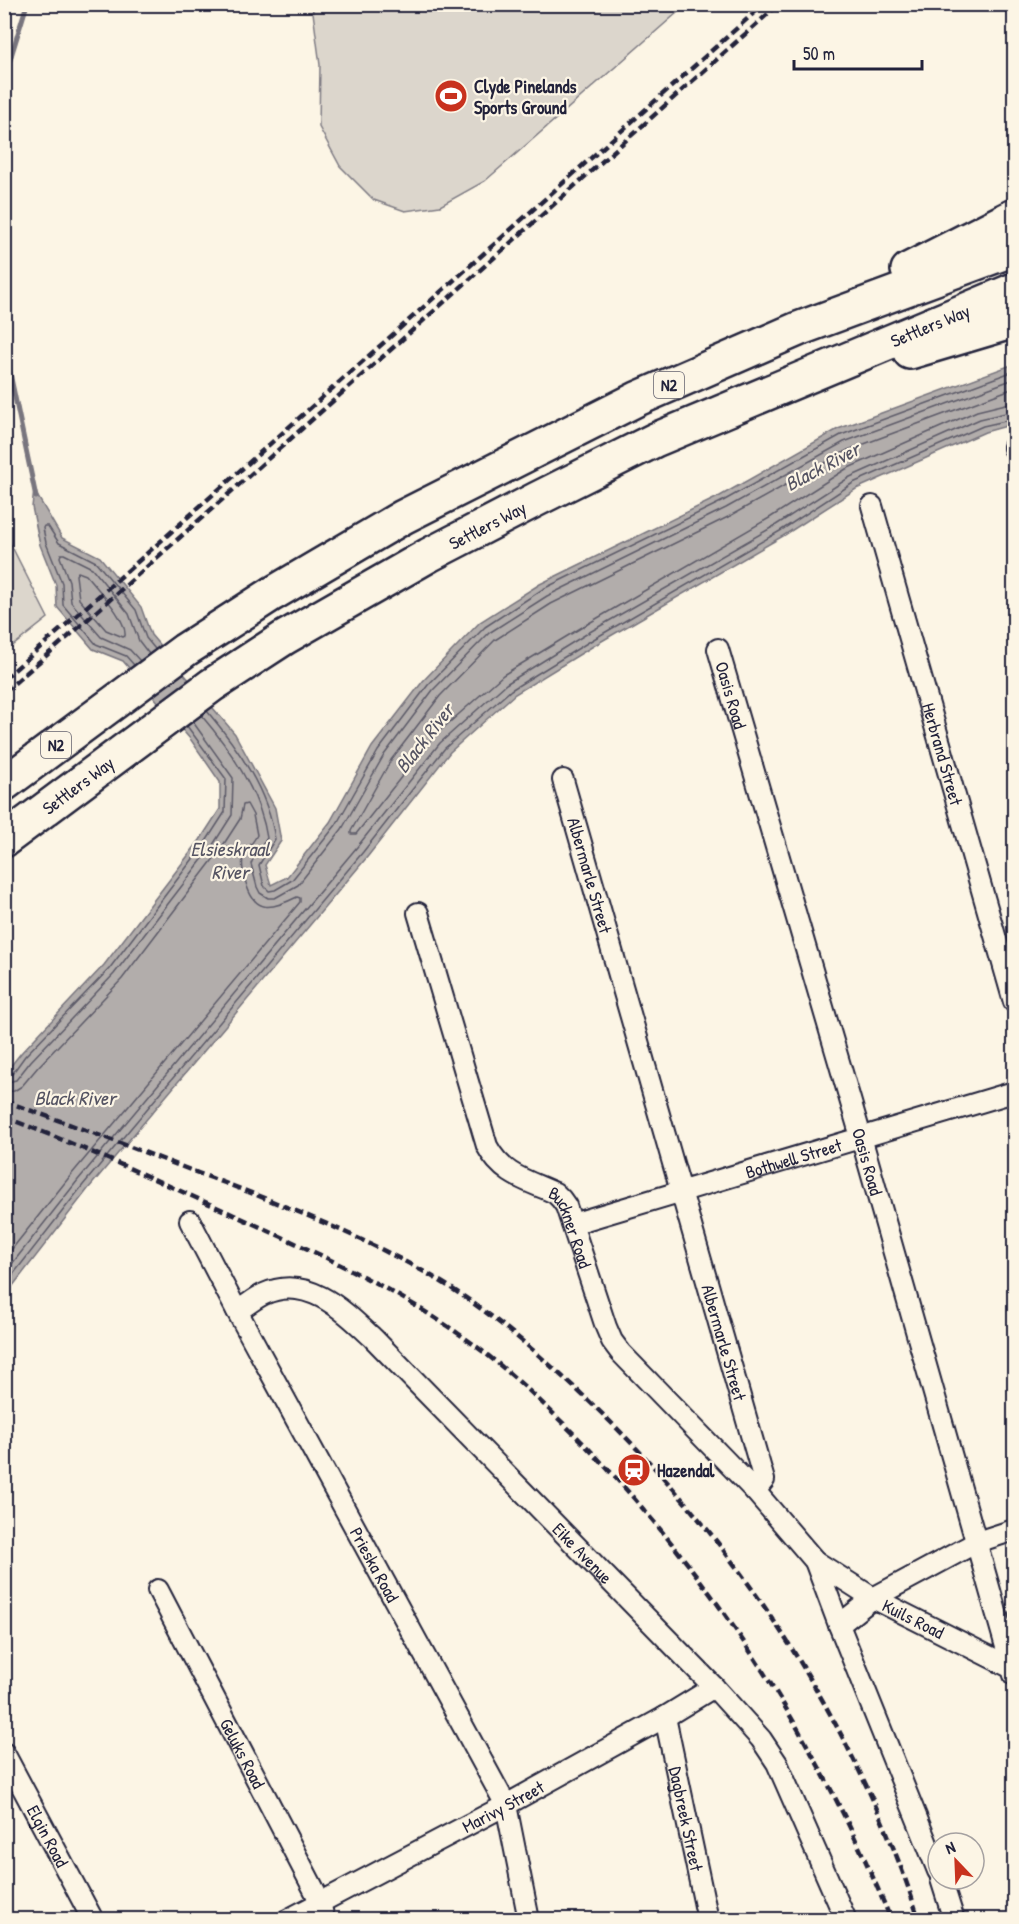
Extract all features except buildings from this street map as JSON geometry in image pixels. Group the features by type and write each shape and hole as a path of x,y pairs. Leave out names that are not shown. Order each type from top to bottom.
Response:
{"highway":[{"name":"N2","path":"4,784 185,650 272,594 413,512 637,399 798,330 904,272 1014,224"},
{"name":"Settlers Way","path":"4,840 212,685 284,638 363,592 537,499 655,441 1014,290"},
{"path":"825,370 917,351 1014,321"}],"street":[{"name":"Herbrand Street","path":"872,506 1014,1002"},
{"name":"Oasis Road","path":"718,649 1014,1671"},
{"name":"Albermarle Street","path":"563,780 764,1480 755,1491"},
{"name":"Buckner Road","path":"418,913 487,1146 494,1160 505,1170 561,1198 612,1341 755,1491"},
{"name":"Bothwell Street","path":"572,1224 1014,1092"},
{"name":"Prieska Road","path":"190,1221 506,1805 529,1920"},
{"name":"Eike Avenue","path":"237,1311 264,1294 283,1288 297,1287 311,1292 352,1318 374,1338 761,1738 777,1763 846,1920"},
{"path":"755,1491 815,1561 926,1841"},
{"path":"839,1626 873,1598 977,1542 1014,1530"},
{"name":"Kuils Road","path":"815,1561 873,1598 1014,1671"},
{"name":"Geluks Road","path":"158,1590 322,1910"},
{"name":"Marivy Street","path":"287,1920 322,1910 665,1717 714,1687"},
{"name":"Dagbreek Street","path":"665,1717 708,1920"},
{"name":"Elgin Road","path":"4,1753 93,1920"},
{"path":"945,1891 954,1920"}],"shaded area":[{"name":"Clyde Pinelands Sports Ground","path":"312,4 686,5 485,181 440,206 405,211 374,200 340,166 319,127 320,65"},
{"path":"4,531 48,618 5,652 4,652"}],"water":[{"name":"Black River","path":"1014,364 1014,424 985,432 856,489 783,536 515,694 450,752 368,856 88,1189 5,1296 5,1073 104,965 200,840 220,809 220,782 191,740 123,661 93,649 57,607 56,585 40,545 32,507 34,490 62,538 100,557 141,607 151,635 235,734 275,808 281,841 265,865 271,885 287,877 330,822 372,747 423,681 480,622 540,584 720,496 838,429"}],"waterway":[{"name":"Elsieskraal River","path":"4,79 27,4"},
{"name":"Elsieskraal River","path":"4,345 36,497"}],"railway":[{"path":"4,679 764,4"},
{"path":"4,692 779,4"},
{"path":"4,1101 257,1195 372,1245 428,1274 468,1299 524,1342 559,1373 657,1470 730,1558 763,1604 823,1701 850,1752 888,1834 919,1920"},
{"path":"4,1117 148,1177 349,1269 432,1316 492,1358 523,1385 581,1441 630,1494 719,1606 797,1727 863,1854 891,1920"}],"place":[{"name":"Clyde Pinelands Sports Ground","path":"451,96"},
{"name":"Hazendal","path":"634,1470"}]}
